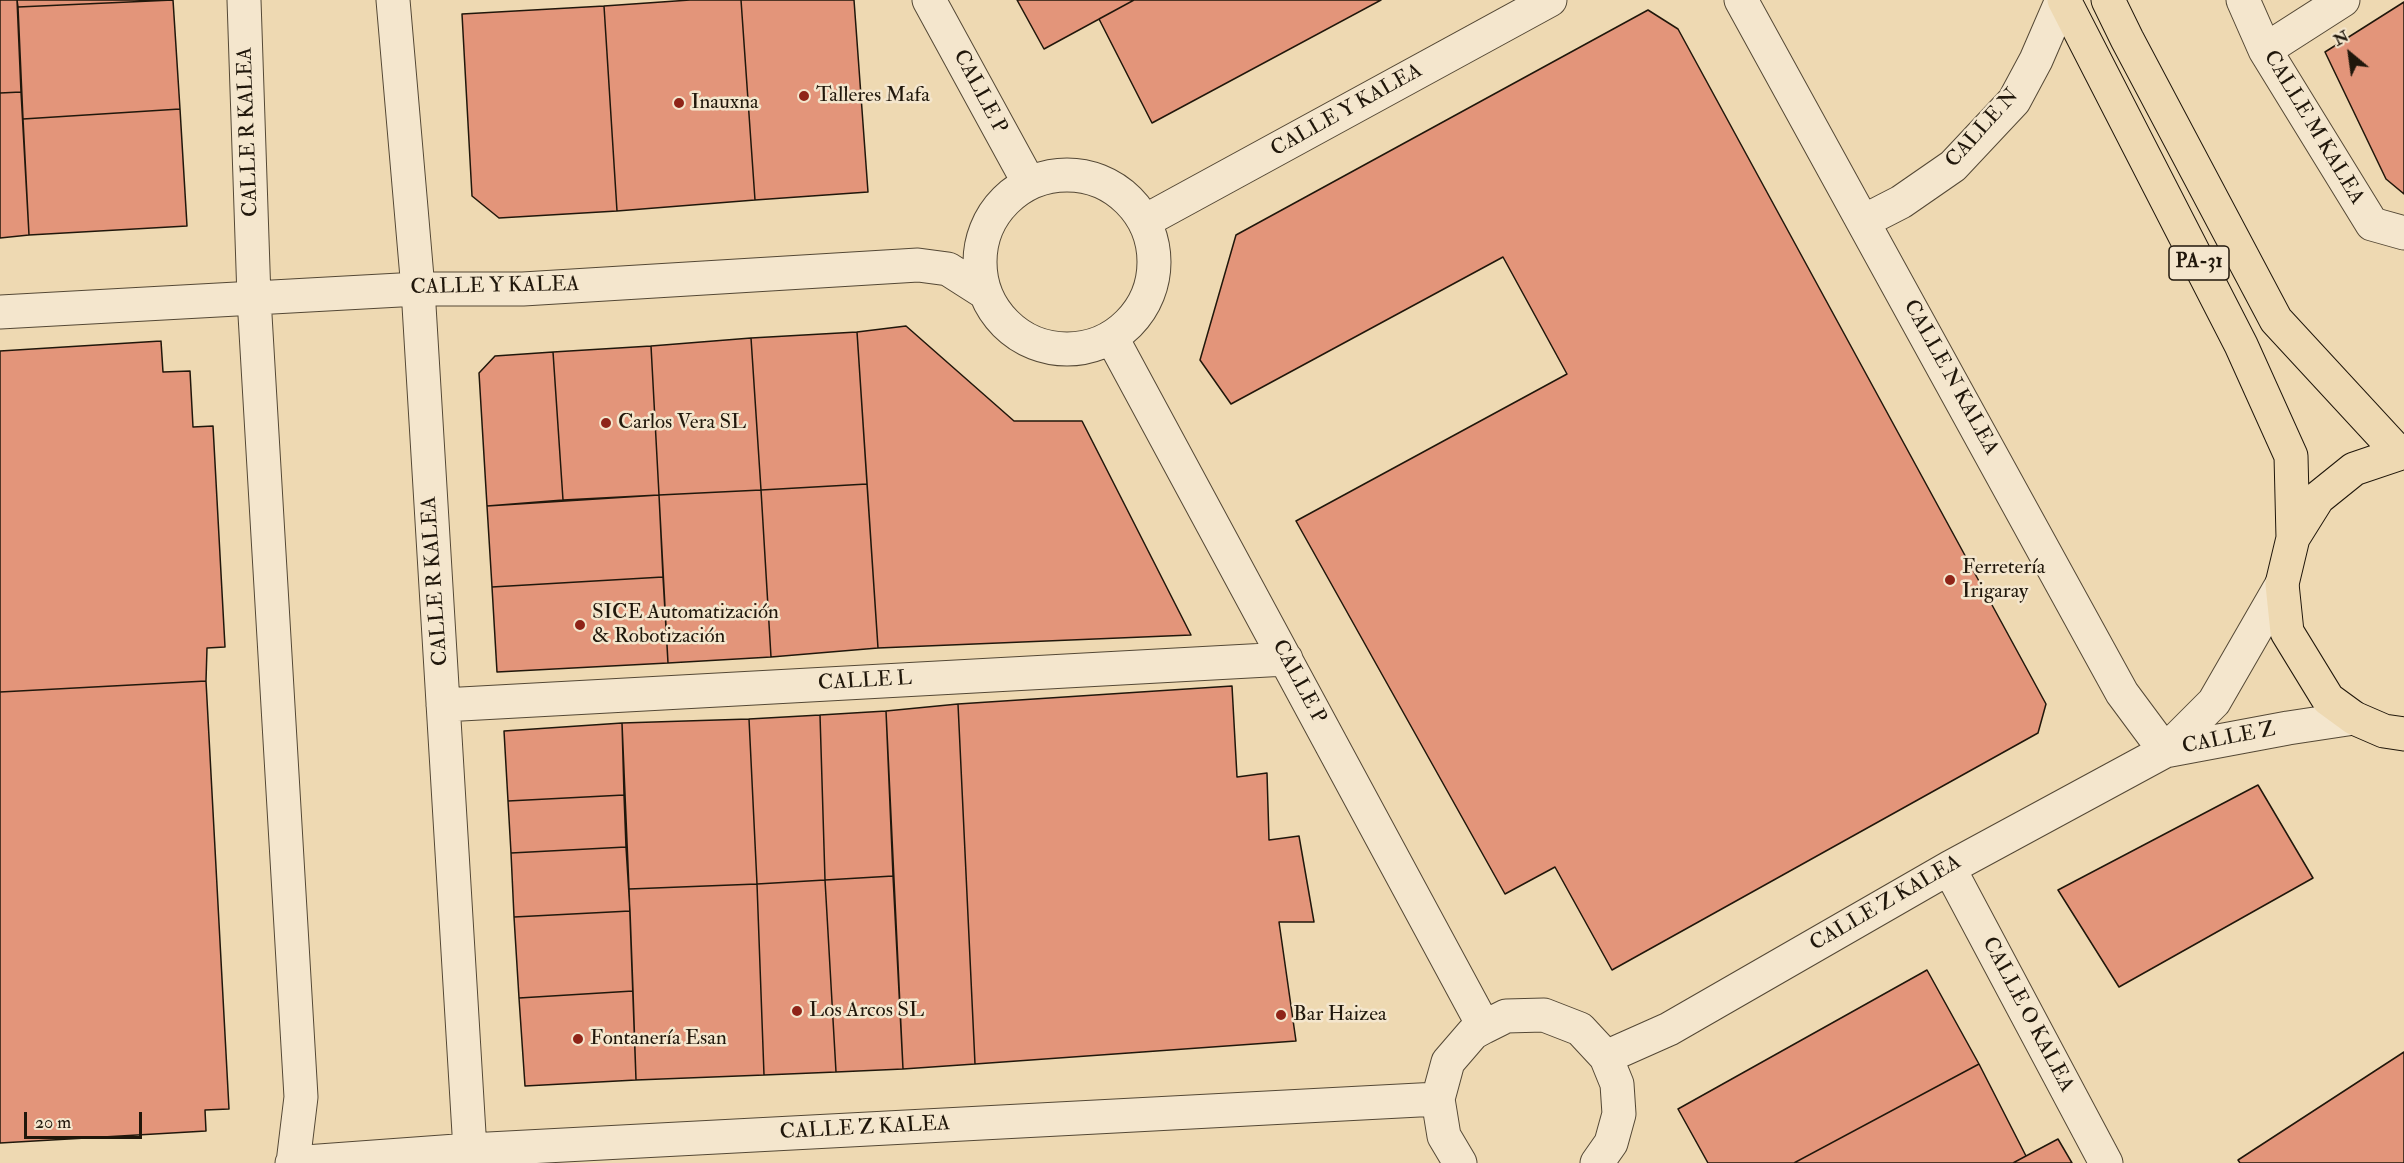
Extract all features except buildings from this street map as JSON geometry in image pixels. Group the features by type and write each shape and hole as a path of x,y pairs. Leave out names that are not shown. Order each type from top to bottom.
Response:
{"highway":[{"name":"PA-31","path":"2063,0 2241,345 2291,456 2293,538 2282,585 2287,632 2328,699 2354,718 2398,738"},
{"path":"2108,0 2132,50 2276,320 2401,452"},
{"name":"PA-31","path":"2293,538 2318,498 2336,483 2354,469 2401,452"}],"street":[{"name":"CALLE R KALEA","path":"244,0 255,298 301,1097 292,1163"},
{"name":"CALLE R KALEA","path":"393,0 418,289 469,1156"},
{"name":"CALLE P","path":"929,0 1029,183"},
{"name":"CALLE Y KALEA","path":"1145,221 1550,0"},
{"name":"CALLE N KALEA","path":"1741,0 2122,693 2165,751"},
{"name":"CALLE N","path":"1864,221 1901,202 1953,166 2014,100 2036,60 2063,0"},
{"name":"CALLE M KALEA","path":"2242,0 2265,50 2372,224 2404,233"},
{"path":"2265,50 2343,0"},
{"path":"1062,175 1095,179 1124,195 1145,221 1155,253 1152,286 1137,316 1112,338 1083,349 1052,349 1022,338 999,318 984,292 979,266 982,241 991,217 1008,198 1029,183 1062,175"},
{"name":"CALLE Y KALEA","path":"0,312 418,289 523,289 918,265 948,269 984,292"},
{"name":"CALLE P","path":"1112,338 1484,1027"},
{"name":"CALLE Z","path":"2165,751 2214,702 2282,585"},
{"name":"CALLE L","path":"443,705 1286,659"},
{"name":"CALLE Z","path":"2165,751 2354,718"},
{"name":"CALLE Z KALEA","path":"1606,1057 1669,1029 1949,867 2165,751"},
{"name":"CALLE O KALEA","path":"1949,867 2106,1163"},
{"path":"1460,1163 1444,1136 1438,1099 1448,1062 1473,1033 1506,1016 1544,1015 1580,1029 1606,1057 1617,1084 1619,1114 1611,1143 1597,1163"},
{"name":"CALLE Z KALEA","path":"292,1163 469,1156 1438,1099"}],"place":[{"name":"Talleres Mafa","path":"804,96"},
{"name":"Inauxna","path":"679,103"},
{"name":"Carlos Vera SL","path":"606,423"},
{"name":"Ferretería Irigaray","path":"1950,580"},
{"name":"SICE Automatización & Robotización","path":"580,625"},
{"name":"Los Arcos SL","path":"797,1011"},
{"name":"Bar Haizea","path":"1281,1015"},
{"name":"Fontanería Esan","path":"578,1039"}]}
